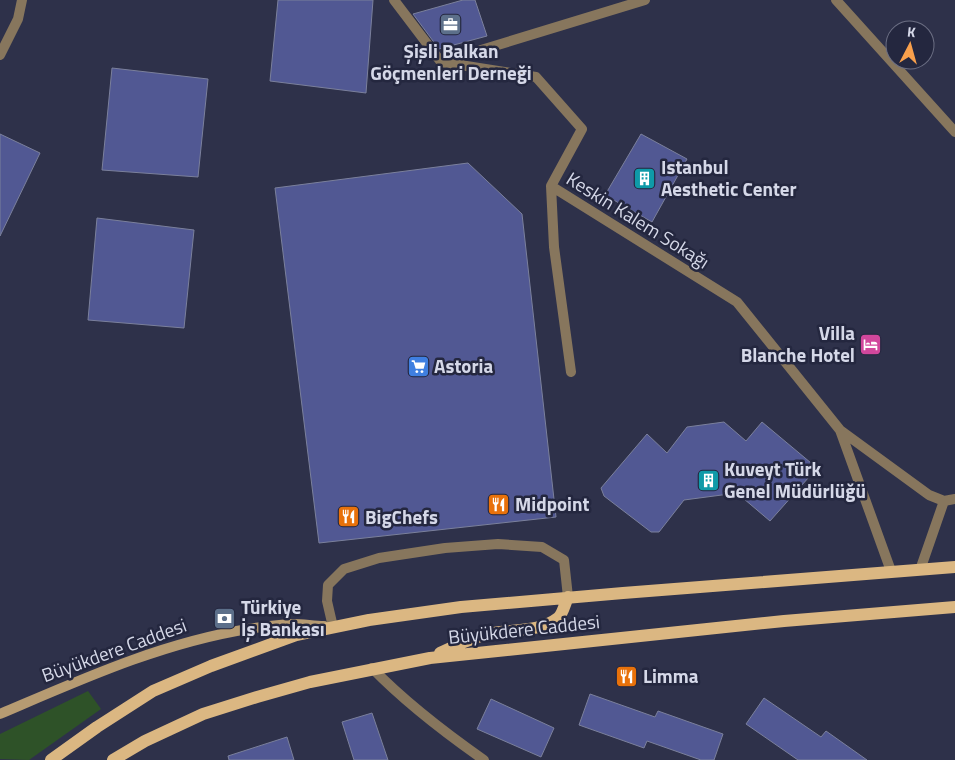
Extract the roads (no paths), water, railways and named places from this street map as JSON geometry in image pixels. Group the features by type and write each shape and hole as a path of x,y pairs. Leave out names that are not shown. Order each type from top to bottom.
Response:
{"main road":[{"name":"Büyükdere Caddesi","path":"51,760 97,727 153,691 257,648 296,635 333,627 461,607 891,571 955,568"},
{"path":"430,658 472,639 494,633 532,629 542,626 559,617 568,597"},
{"name":"Büyükdere Caddesi","path":"113,760 145,741 203,714 310,682 372,668 430,658 784,621 955,606"}],"street":[{"path":"0,55 18,19 22,0"},
{"path":"394,0 441,62 645,0"},
{"path":"836,0 955,132"},
{"name":"Keskin Kalem Sokağı","path":"441,62 536,77 582,129 551,186 737,302 840,430 929,495 944,501"},
{"path":"551,186 554,247 571,372"},
{"name":"Keskin Kalem Sokağı","path":"840,430 891,571"},
{"path":"920,570 944,501 955,499"},
{"path":"333,627 327,601 328,585 344,569 379,558 446,548 498,544 542,547 564,560 568,597"},
{"name":"Büyükdere Caddesi","path":"0,714 141,657 189,642 228,632 285,625 333,627"},
{"path":"372,668 392,688 436,725 484,760"}],"place":[{"name":"Şişli Balkan Göçmenleri Derneği","path":"451,25"},
{"name":"Istanbul Aesthetic Center","path":"645,178"},
{"name":"Villa Blanche Hotel","path":"871,344"},
{"name":"Astoria","path":"418,366"},
{"name":"Kuveyt Türk Genel Müdürlüğü","path":"708,480"},
{"name":"Midpoint","path":"499,504"},
{"name":"BigChefs","path":"349,517"},
{"name":"Türkiye İş Bankası","path":"225,618"},
{"name":"Limma","path":"627,676"}]}
